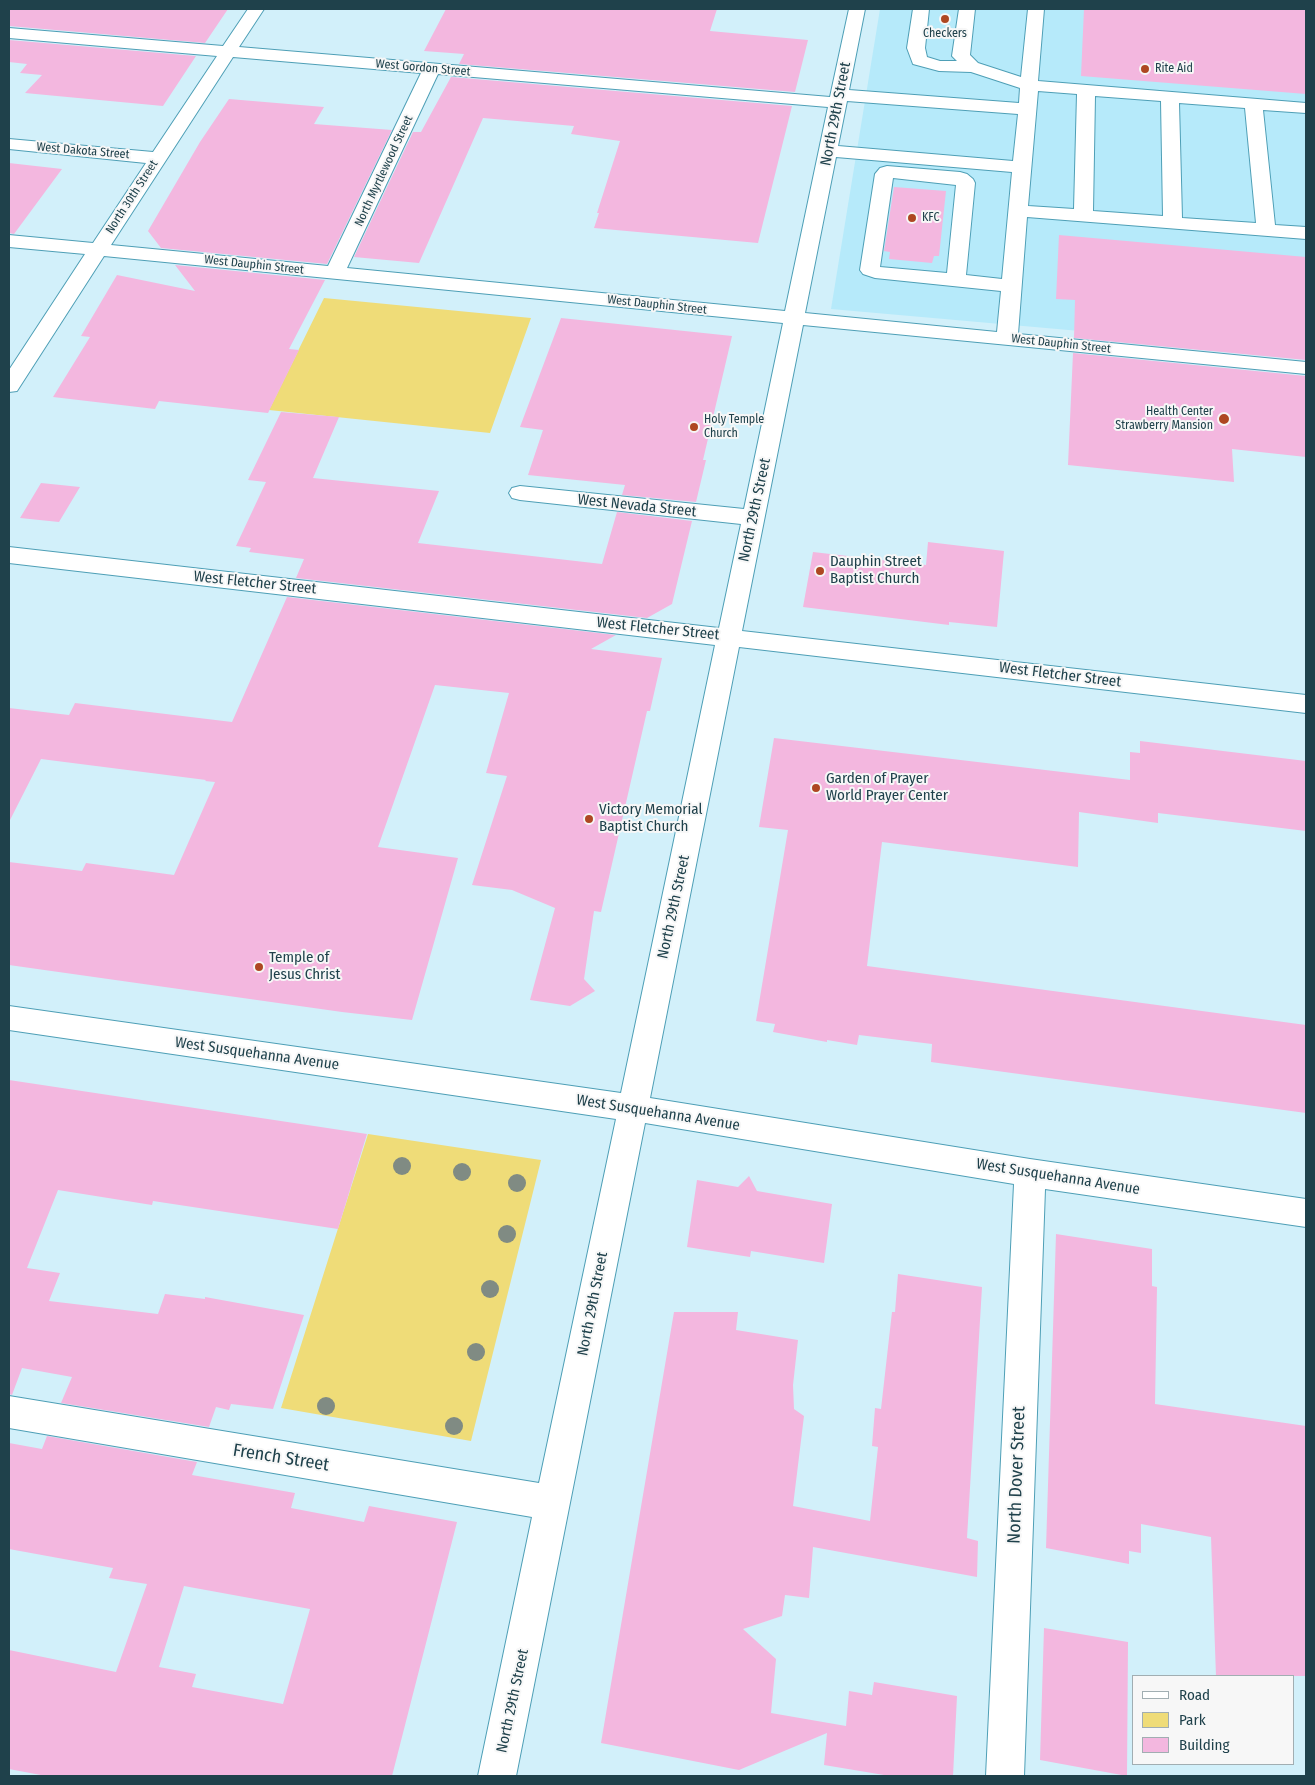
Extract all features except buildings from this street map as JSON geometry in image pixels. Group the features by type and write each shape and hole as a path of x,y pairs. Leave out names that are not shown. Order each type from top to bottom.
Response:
{"street":[{"name":"North 30th Street","path":"9,386 15,366 98,250 157,158 230,52 256,9"},
{"name":"North 29th Street","path":"497,1776 857,9"},
{"path":"921,9 916,48 919,60 939,66 972,67 1029,85 1306,108"},
{"path":"967,9 961,56 972,67"},
{"path":"1007,339 1036,9"},
{"name":"West Gordon Street","path":"9,33 432,69 839,99 1027,109"},
{"name":"North Myrtlewood Street","path":"335,273 432,69"},
{"path":"1083,216 1086,90"},
{"path":"1170,97 1173,223"},
{"path":"1253,104 1266,230"},
{"name":"West Dakota Street","path":"9,144 157,158"},
{"path":"828,151 1022,167"},
{"path":"956,280 966,183 960,178 892,171 884,174 869,266 870,270 956,280 1012,286"},
{"path":"1018,211 1306,233"},
{"name":"West Dauphin Street","path":"9,241 1306,368"},
{"name":"West Nevada Street","path":"520,493 754,518"},
{"name":"West Fletcher Street","path":"9,555 1306,704"},
{"name":"West Susquehanna Avenue","path":"9,1018 633,1108 1030,1173 1306,1213"},
{"name":"North Dover Street","path":"1005,1776 1030,1173"},
{"name":"French Street","path":"9,1412 553,1503"}],"shaded area":[{"path":"880,9 1306,9 1306,351 831,309"}],"green space":[{"path":"324,298 531,318 490,433 269,410"},
{"path":"368,1134 541,1160 471,1441 281,1408"}],"place":[{"name":"Checkers","path":"945,19"},
{"name":"Rite Aid","path":"1145,69"},
{"name":"KFC","path":"912,218"},
{"name":"Health Center Strawberry Mansion","path":"1224,419"},
{"name":"Holy Temple Church","path":"694,427"},
{"name":"Dauphin Street Baptist Church","path":"820,571"},
{"name":"Garden of Prayer World Prayer Center","path":"816,788"},
{"name":"Victory Memorial Baptist Church","path":"589,819"},
{"name":"Temple of Jesus Christ","path":"259,967"}]}
